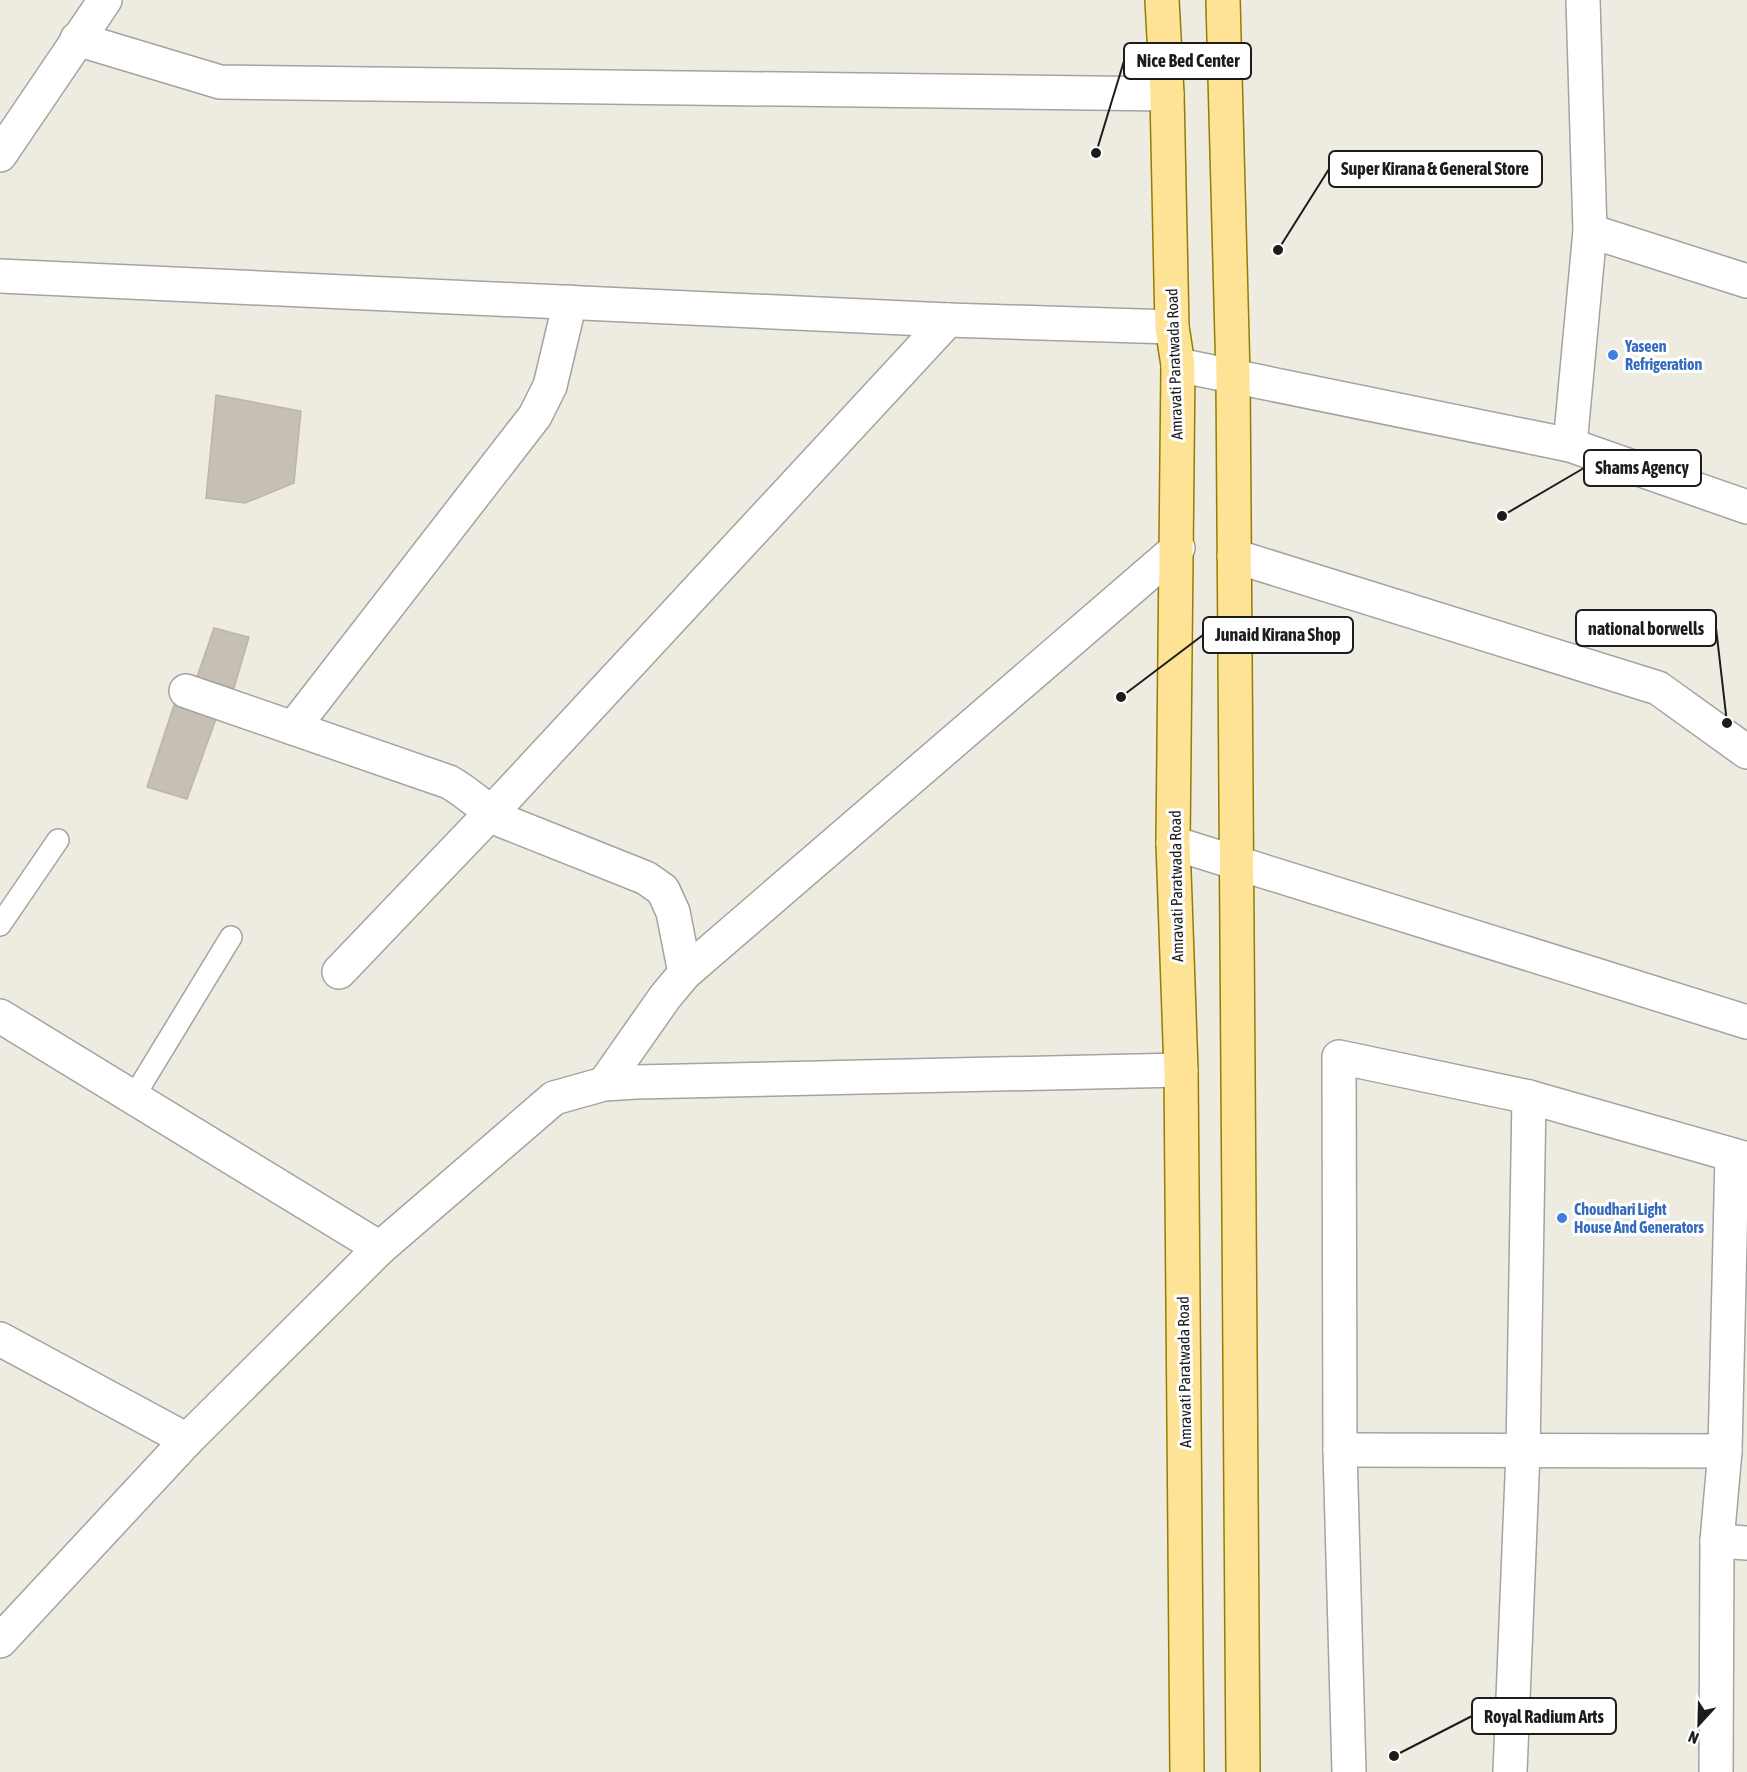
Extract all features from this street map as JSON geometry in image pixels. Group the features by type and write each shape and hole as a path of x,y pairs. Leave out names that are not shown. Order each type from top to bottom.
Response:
{"main road":[{"name":"Amravati Paratwada Road","path":"1162,0 1167,94 1172,327 1178,365 1178,548 1173,843 1181,1070 1187,1772"},
{"path":"1223,0 1233,376 1243,1772"}],"street":[{"path":"0,155 105,0"},
{"path":"1570,446 1590,231 1583,0"},
{"path":"77,39 220,82 1167,94"},
{"path":"1590,231 1747,280"},
{"path":"0,276 948,320 1172,327"},
{"path":"293,729 535,416 550,386 570,303"},
{"path":"339,972 491,813 948,320"},
{"path":"1178,365 1570,446 1747,507"},
{"path":"603,1084 665,997 685,973 1178,548"},
{"path":"1234,556 1658,688 1747,752"},
{"path":"186,691 449,782 468,793 503,821 646,878 663,890 673,912 685,973"},
{"path":"1173,843 1747,1022"},
{"path":"0,1016 380,1248"},
{"path":"1349,1772 1340,1450 1339,1057 1528,1097 1739,1157 1725,1451 1732,1542 1716,1772"},
{"path":"0,1641 187,1440 380,1248 554,1098 603,1084 636,1082 1181,1070"},
{"path":"1510,1772 1523,1452 1528,1097"},
{"path":"0,1339 187,1440"},
{"path":"1340,1450 1725,1451"}],"lane":[{"path":"0,925 58,840"},
{"path":"133,1098 231,937"}],"building":[{"path":"216,395 301,411 294,483 245,503 206,498"},
{"path":"214,628 249,637 234,688 197,677"},
{"path":"174,705 216,719 187,799 147,787"}],"place":[{"name":"Nice Bed Center","path":"1096,153"},
{"name":"Super Kirana & General Store","path":"1278,250"},
{"name":"Yaseen Refrigeration","path":"1613,355"},
{"name":"Shams Agency","path":"1502,516"},
{"name":"Junaid Kirana Shop","path":"1121,697"},
{"name":"national borwells","path":"1727,723"},
{"name":"Choudhari Light House And Generators","path":"1562,1218"},
{"name":"Royal Radium Arts","path":"1394,1756"}]}
